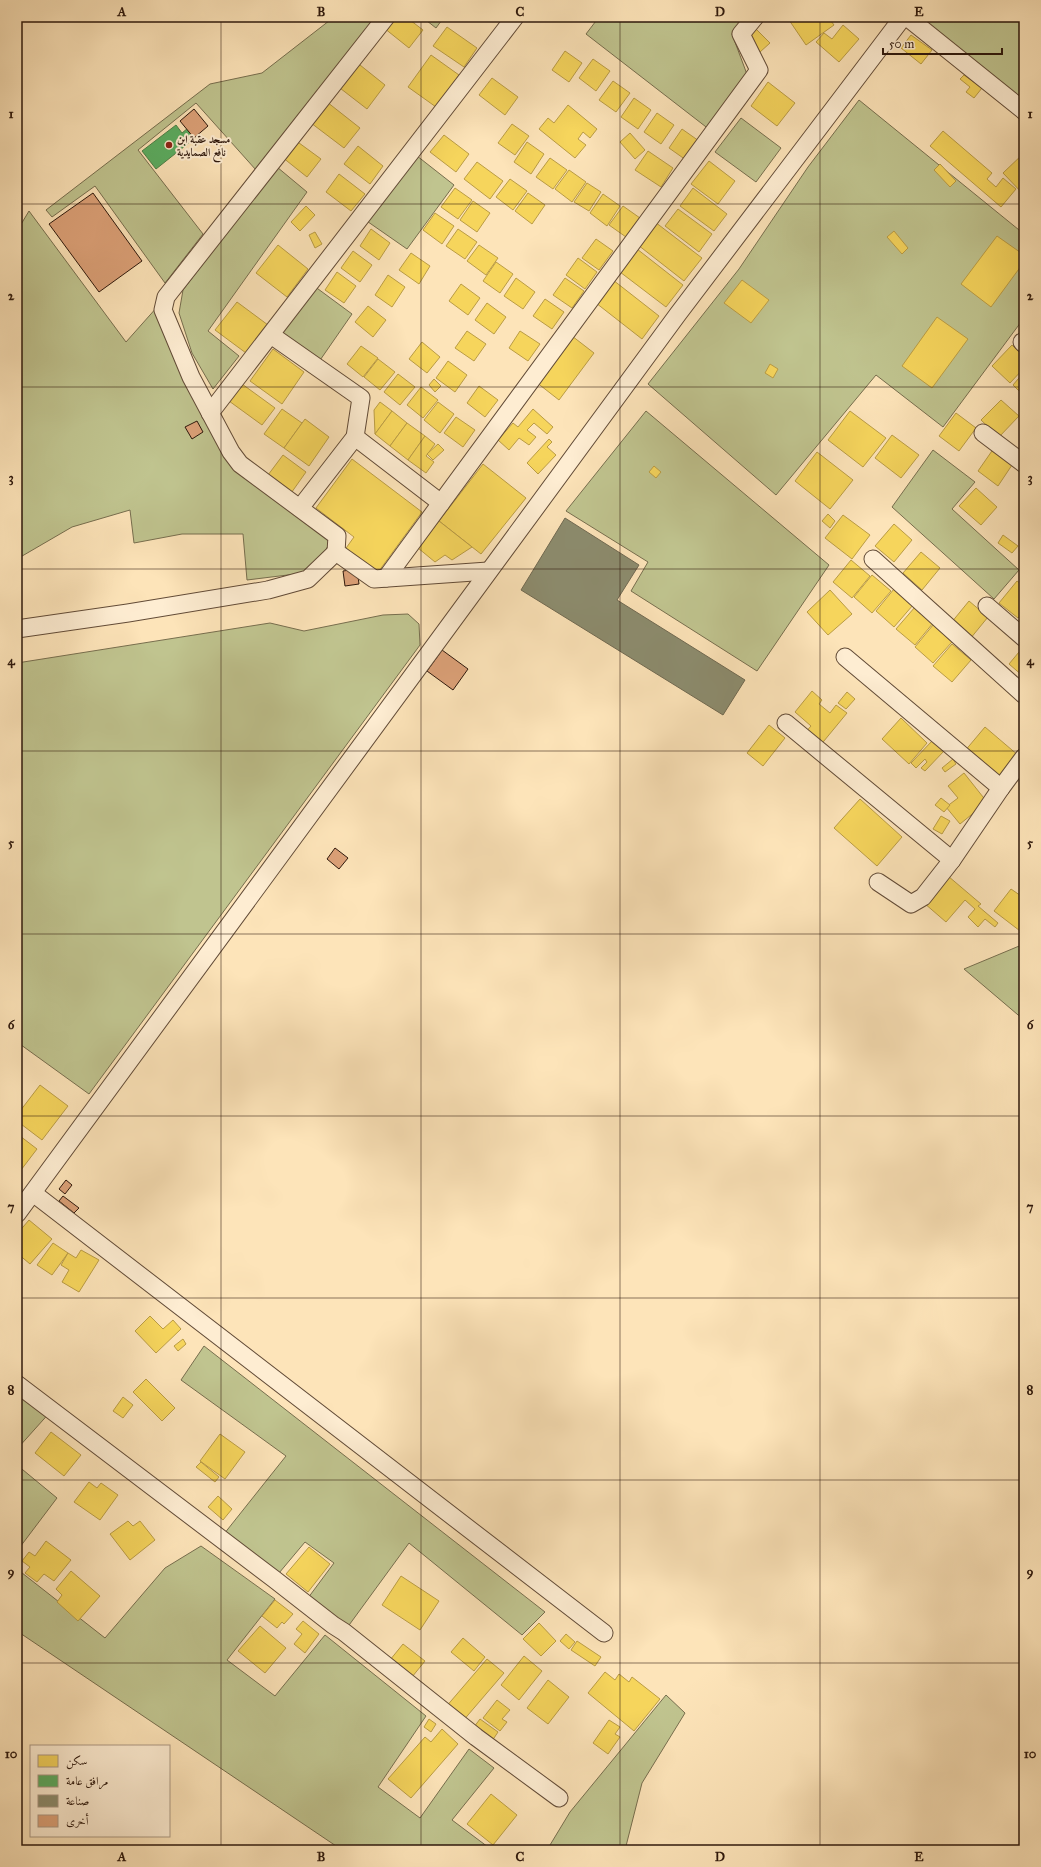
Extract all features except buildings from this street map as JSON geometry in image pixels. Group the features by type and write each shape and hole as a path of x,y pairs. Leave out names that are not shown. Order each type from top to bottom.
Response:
{"street":[{"path":"17,629 128,613 268,590 308,579 336,552 338,536 240,464 231,452 191,377 163,310 166,297 386,17"},
{"path":"210,413 515,17"},
{"path":"386,578 759,70 741,34 755,17"},
{"path":"17,1214 678,314 903,17"},
{"path":"907,17 1024,111"},
{"path":"271,335 361,398 355,438 300,508"},
{"path":"983,433 1024,464"},
{"path":"355,438 441,503"},
{"path":"336,552 374,579 488,571"},
{"path":"873,559 1024,695"},
{"path":"987,606 1024,638"},
{"path":"845,657 1000,788"},
{"path":"786,723 952,860"},
{"path":"878,882 911,904 923,897 952,860 1000,788 1024,757"},
{"path":"33,1193 604,1632"},
{"path":"17,1384 274,1578 476,1737 559,1798"}],"green space":[{"path":"334,17 377,17 256,170 196,103 138,150 203,234 165,283 95,186 52,217 46,210 210,84 262,73"},
{"path":"422,17 444,17 436,28"},
{"path":"599,17 745,17 732,34 748,77 710,130 586,34"},
{"path":"907,17 1024,17 1024,111"},
{"path":"859,100 1024,234 1024,318 943,427 876,375 776,495 648,384 739,269 808,167"},
{"path":"741,118 781,148 756,182 715,152"},
{"path":"412,152 454,185 407,249 361,217"},
{"path":"277,167 307,192 208,331 239,356 213,389 192,353 179,313 183,290"},
{"path":"29,211 126,342 166,297 231,452 331,541 322,556 304,573 247,580 243,534 182,534 134,543 130,510 72,527 17,559 17,231"},
{"path":"310,283 352,314 316,366 271,335"},
{"path":"646,411 829,565 757,671 631,591 648,562 566,511"},
{"path":"933,450 975,482 952,509 1019,570 994,599 892,507"},
{"path":"408,614 419,624 420,645 89,1094 17,1042 17,904 21,899 17,896 17,663 270,623 304,631 383,615"},
{"path":"1024,944 1024,1020 964,969"},
{"path":"204,1346 545,1612 522,1635 409,1543 344,1632 305,1602 334,1563 305,1542 274,1579 220,1539 286,1456 181,1380"},
{"path":"17,1384 52,1410 17,1449"},
{"path":"17,1465 57,1498 17,1551"},
{"path":"201,1546 275,1599 227,1660 275,1696 325,1635 426,1716 378,1787 420,1818 469,1749 494,1768 452,1820 492,1850 342,1850 17,1631 17,1569 105,1638 165,1568"},
{"path":"666,1695 685,1713 642,1783 625,1850 547,1850 570,1812"}],"place":[{"name":"مسجد عقبة ابن نافع الصمايدية","path":"169,145"}]}
